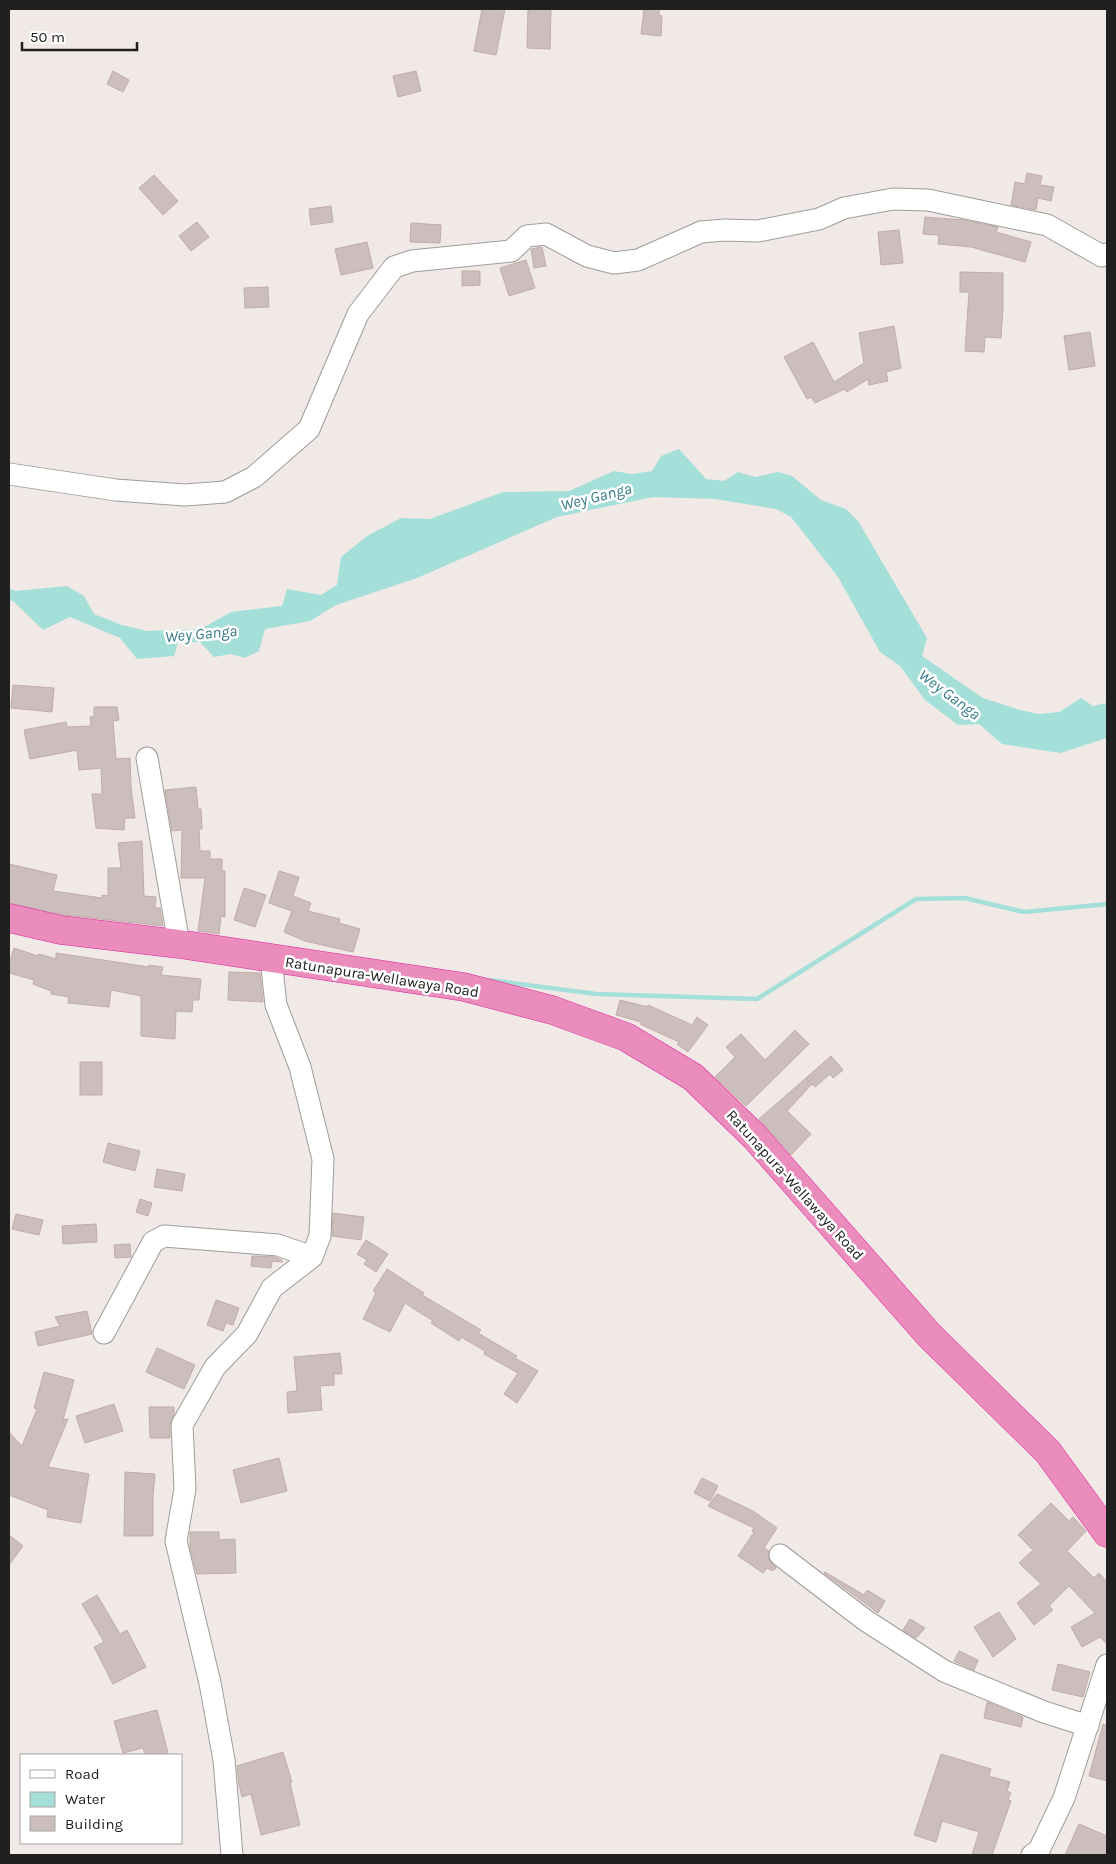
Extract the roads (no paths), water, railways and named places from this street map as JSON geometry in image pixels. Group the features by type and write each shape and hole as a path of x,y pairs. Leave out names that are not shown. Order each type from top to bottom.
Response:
{"highway":[{"name":"Ratunapura-Wellawaya Road","path":"9,918 61,930 179,944 464,987 552,1010 626,1037 693,1077 754,1136 929,1335 1048,1452 1107,1533"}],"street":[{"path":"9,474 116,490 184,495 225,492 254,478 309,430 358,314 394,267 412,261 510,251 527,236 546,234 587,256 614,263 638,260 701,232 725,230 758,231 819,218 844,208 893,199 928,200 1047,225 1102,256 1107,254"},
{"path":"147,758 179,944"},
{"path":"232,1855 224,1760 210,1683 176,1541 185,1489 182,1424 215,1367 247,1334 272,1288 312,1257 320,1236 323,1159 300,1067 276,1005 271,959"},
{"path":"104,1333 153,1242 164,1236 278,1245 312,1257"},
{"path":"780,1555 865,1620 944,1671 1044,1712 1088,1726"},
{"path":"1032,1855 1039,1850 1064,1798 1107,1665"}],"water":[{"name":"Wey Ganga","path":"679,449 706,479 724,481 738,472 755,477 778,472 792,476 821,500 846,509 858,521 927,638 922,656 983,698 1020,710 1039,714 1059,712 1081,698 1093,706 1107,703 1107,738 1060,753 1002,744 979,724 958,725 925,700 900,666 880,652 838,577 791,517 776,509 715,499 653,497 557,517 417,578 336,605 310,621 265,629 259,651 244,658 231,654 214,657 200,642 178,643 174,656 137,659 120,638 70,617 43,630 13,601 9,600 9,589 16,591 67,586 84,596 94,614 122,625 147,631 201,629 231,612 282,606 287,589 321,595 337,585 341,557 367,536 401,518 430,519 503,492 569,491 614,471 632,474 652,471 661,456"}],"waterway":[{"path":"489,980 596,994 757,999 916,899 965,898 1024,912 1107,904"}]}
